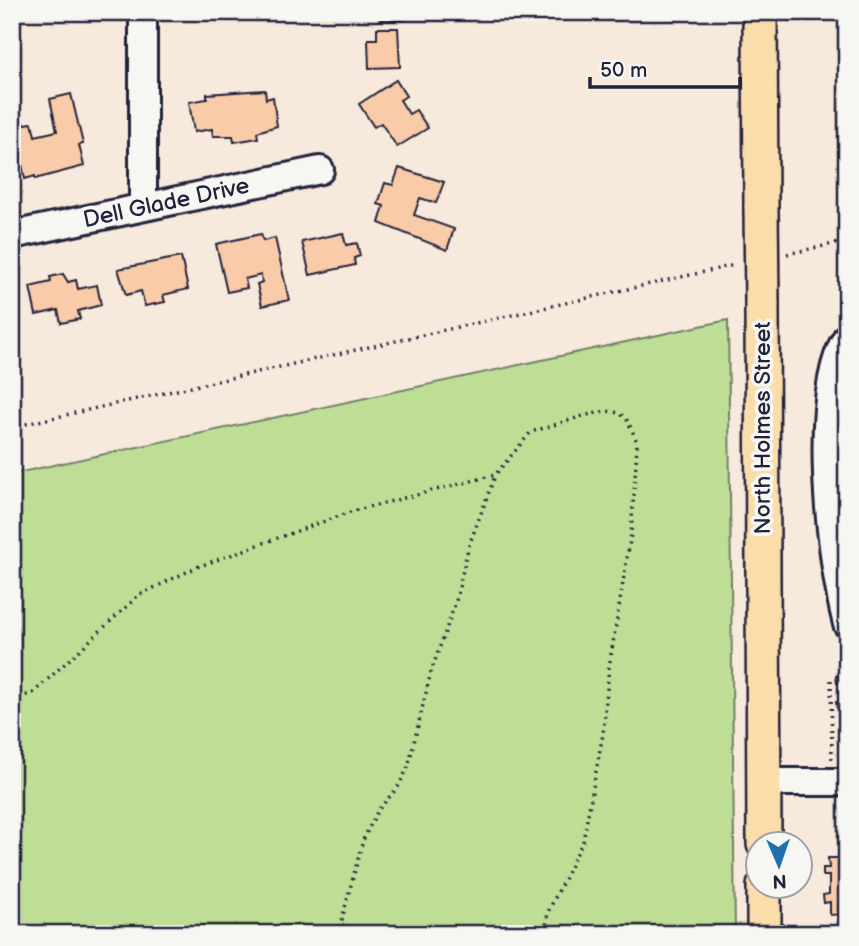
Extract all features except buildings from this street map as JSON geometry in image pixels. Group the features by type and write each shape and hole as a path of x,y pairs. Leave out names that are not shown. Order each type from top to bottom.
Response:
{"main road":[{"name":"North Holmes Street","path":"760,12 764,830"},
{"path":"764,900 764,934"}],"street":[{"path":"143,12 143,207"},
{"name":"Dell Glade Drive","path":"12,235 320,170"},
{"path":"847,337 831,374 827,482 847,624"},
{"path":"764,782 839,773"}],"path":[{"path":"779,256 847,240"},
{"path":"12,427 739,265"},
{"path":"338,934 363,841 379,810 398,787 408,767 431,672 456,601 468,548 495,475 531,432 606,411 620,413 628,421 637,442 631,534 609,667 603,734 589,819 580,850 548,912 545,934"},
{"path":"12,698 32,694 139,595 197,567 353,511 495,475"},
{"path":"834,680 831,680 839,773"}],"green space":[{"path":"728,320 735,934 12,934 12,474"}]}
